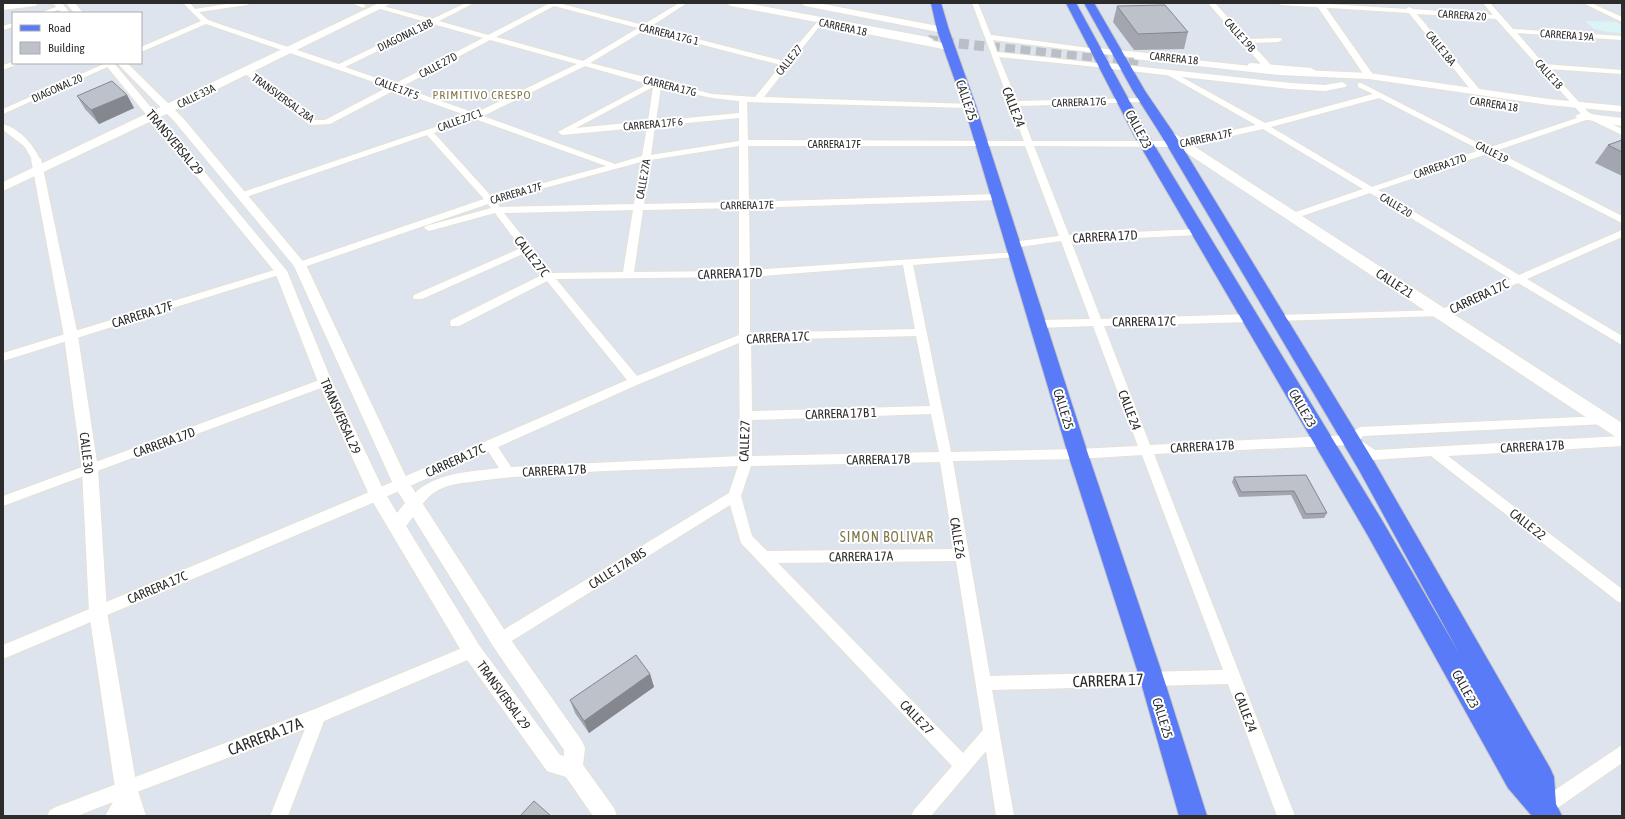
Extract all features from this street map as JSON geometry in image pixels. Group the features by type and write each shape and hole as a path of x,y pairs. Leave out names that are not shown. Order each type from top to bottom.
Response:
{"main road":[{"name":"CARRERA 18","path":"732,3 762,10 936,37"},
{"name":"CARRERA 18","path":"793,3 936,37"},
{"name":"CALLE 25","path":"936,3 936,37 970,106 1078,454 1152,679 1193,816"},
{"name":"CALLE 23","path":"1071,3 1147,145 1197,232 1251,318 1321,440 1375,528 1517,779 1546,812"},
{"name":"CALLE 23","path":"1089,3 1122,53 1136,65 1145,100 1175,141 1278,319 1351,440 1542,777 1546,812"},
{"name":"CALLE 33A","path":"165,106 278,47 370,4"},
{"name":"CALLE 33A","path":"3,187 38,164 151,112 247,71 289,50 370,4"},
{"path":"1083,25 1097,16"},
{"name":"CARRERA 18","path":"1136,65 1279,72 1363,79 1577,105 1622,109"},
{"name":"CARRERA 18","path":"1136,65 1256,79 1342,85 1363,79 1395,89 1622,122"},
{"name":"CALLE 21","path":"1175,141 1616,426"},
{"name":"CALLE 33A","path":"3,174 38,164"}],"street":[{"path":"3,7 35,3"},
{"path":"70,3 78,12"},
{"name":"CALLE 17F 5","path":"186,3 192,11 206,21 614,166"},
{"path":"192,11 246,3"},
{"name":"DIAGONAL 18B","path":"339,67 471,3"},
{"name":"CALLE 27C 1","path":"242,195 476,116 583,64 684,3"},
{"name":"CARRERA 18","path":"805,3 936,37"},
{"name":"CALLE 24","path":"975,3 1286,816"},
{"name":"CALLE 19B","path":"1211,3 1269,68"},
{"name":"CARRERA 20","path":"1281,3 1319,4 1412,12 1499,17"},
{"name":"CALLE 18A","path":"1404,3 1477,92"},
{"name":"CALLE 18","path":"1486,3 1588,117 1622,132"},
{"path":"1586,3 1622,20"},
{"name":"CARRERA 17G","path":"370,4 583,64 712,96 743,99 970,106"},
{"name":"CARRERA 17G 1","path":"554,4 786,64"},
{"name":"CALLE 27D","path":"319,123 327,122 396,88 554,4"},
{"name":"CALLE 19","path":"1319,4 1363,79 1380,96 1622,220"},
{"path":"1596,8 1604,5"},
{"path":"47,12 61,8"},
{"name":"CARRERA 18","path":"762,10 820,22 936,37"},
{"path":"142,50 206,21"},
{"name":"CALLE 27","path":"758,99 820,22"},
{"name":"CARRERA 19A","path":"1512,31 1622,38"},
{"name":"CARRERA 18","path":"988,37 1097,51 1363,79"},
{"path":"1245,41 1278,40"},
{"name":"CARRERA 18","path":"994,54 1106,66 1136,65 1169,72 1290,86 1326,88 1342,85"},
{"path":"3,68 13,64"},
{"name":"TRANSVERSAL 29","path":"109,64 151,112 281,271 326,382 377,494 472,652 554,764 572,768 575,748 500,640 400,484 350,371 300,265 165,106 123,64"},
{"name":"DIAGONAL 20","path":"3,112 109,64"},
{"path":"1542,66 1622,72"},
{"name":"TRANSVERSAL 28A","path":"247,71 313,123 319,123"},
{"name":"CALLE 20","path":"1169,72 1264,126 1622,341"},
{"path":"546,141 657,83"},
{"name":"CALLE 27A","path":"628,275 657,83"},
{"name":"CARRERA 17F","path":"300,265 390,232 490,200 646,158 744,143 1147,145 1264,126 1380,96"},
{"name":"CALLE 27","path":"743,99 746,461 734,496 746,539 963,765"},
{"name":"CARRERA 17G","path":"1013,104 1145,100"},
{"name":"CARRERA 17F 6","path":"562,132 743,115"},
{"name":"CARRERA 17D","path":"1293,216 1588,117"},
{"name":"CALLE 30","path":"3,127 20,137 29,146 38,164 71,336 90,469 98,612 127,792 135,816"},
{"name":"CALLE 27C","path":"429,132 490,200 496,210 548,276 635,381"},
{"name":"CARRERA 17E","path":"390,232 434,227 496,210 745,205 998,197"},
{"name":"CARRERA 17D","path":"455,323 548,276 744,274 907,262 1014,250 1064,238 1197,232"},
{"name":"CARRERA 17C","path":"1278,319 1442,314 1518,278 1622,233"},
{"path":"418,297 527,249"},
{"name":"CALLE 26","path":"907,262 946,457 1005,816"},
{"name":"CARRERA 17F","path":"3,357 281,271"},
{"name":"CARRERA 17C","path":"1038,324 1251,318"},
{"name":"CARRERA 17C","path":"3,652 377,494 635,381 744,337 921,332"},
{"name":"CARRERA 17D","path":"3,501 326,382"},
{"name":"CARRERA 17B 1","path":"745,416 936,410"},
{"name":"CARRERA 17B","path":"1351,440 1360,432 1616,426"},
{"name":"CARRERA 17B","path":"413,505 428,490 452,479 508,472 746,461 1078,454 1321,440 1351,440 1373,455 1622,441"},
{"path":"490,444 508,472"},
{"name":"CALLE 22","path":"1434,451 1622,597"},
{"name":"CALLE 17A BIS","path":"500,640 734,496"},
{"path":"396,526 413,505"},
{"name":"CARRERA 17A","path":"762,557 961,555"},
{"name":"CARRERA 17A","path":"56,816 127,792 318,716 472,652"},
{"name":"CARRERA 17","path":"984,683 1233,677"},
{"path":"279,816 318,716"},
{"path":"920,816 992,732"},
{"path":"1546,812 1622,753"},
{"path":"572,768 606,816"},
{"path":"114,816 127,792"}],"shaded area":[{"path":"1585,21 1617,22 1622,26 1622,33 1594,29"}],"building":[{"path":"1165,5 1188,32 1138,34 1117,6"},
{"path":"112,81 127,95 91,110 77,96"},
{"path":"1622,140 1622,152 1608,145"},
{"path":"1306,475 1327,513 1306,514 1294,491 1241,492 1234,477"},
{"path":"636,655 650,674 584,721 570,700"},
{"path":"534,801 551,816 520,816"}],"tunnel":[{"path":"928,40 1143,64"}],"district":[{"name":"PRIMITIVO CRESPO","path":"482,95"},
{"name":"SIMON BOLIVAR","path":"887,537"}]}
